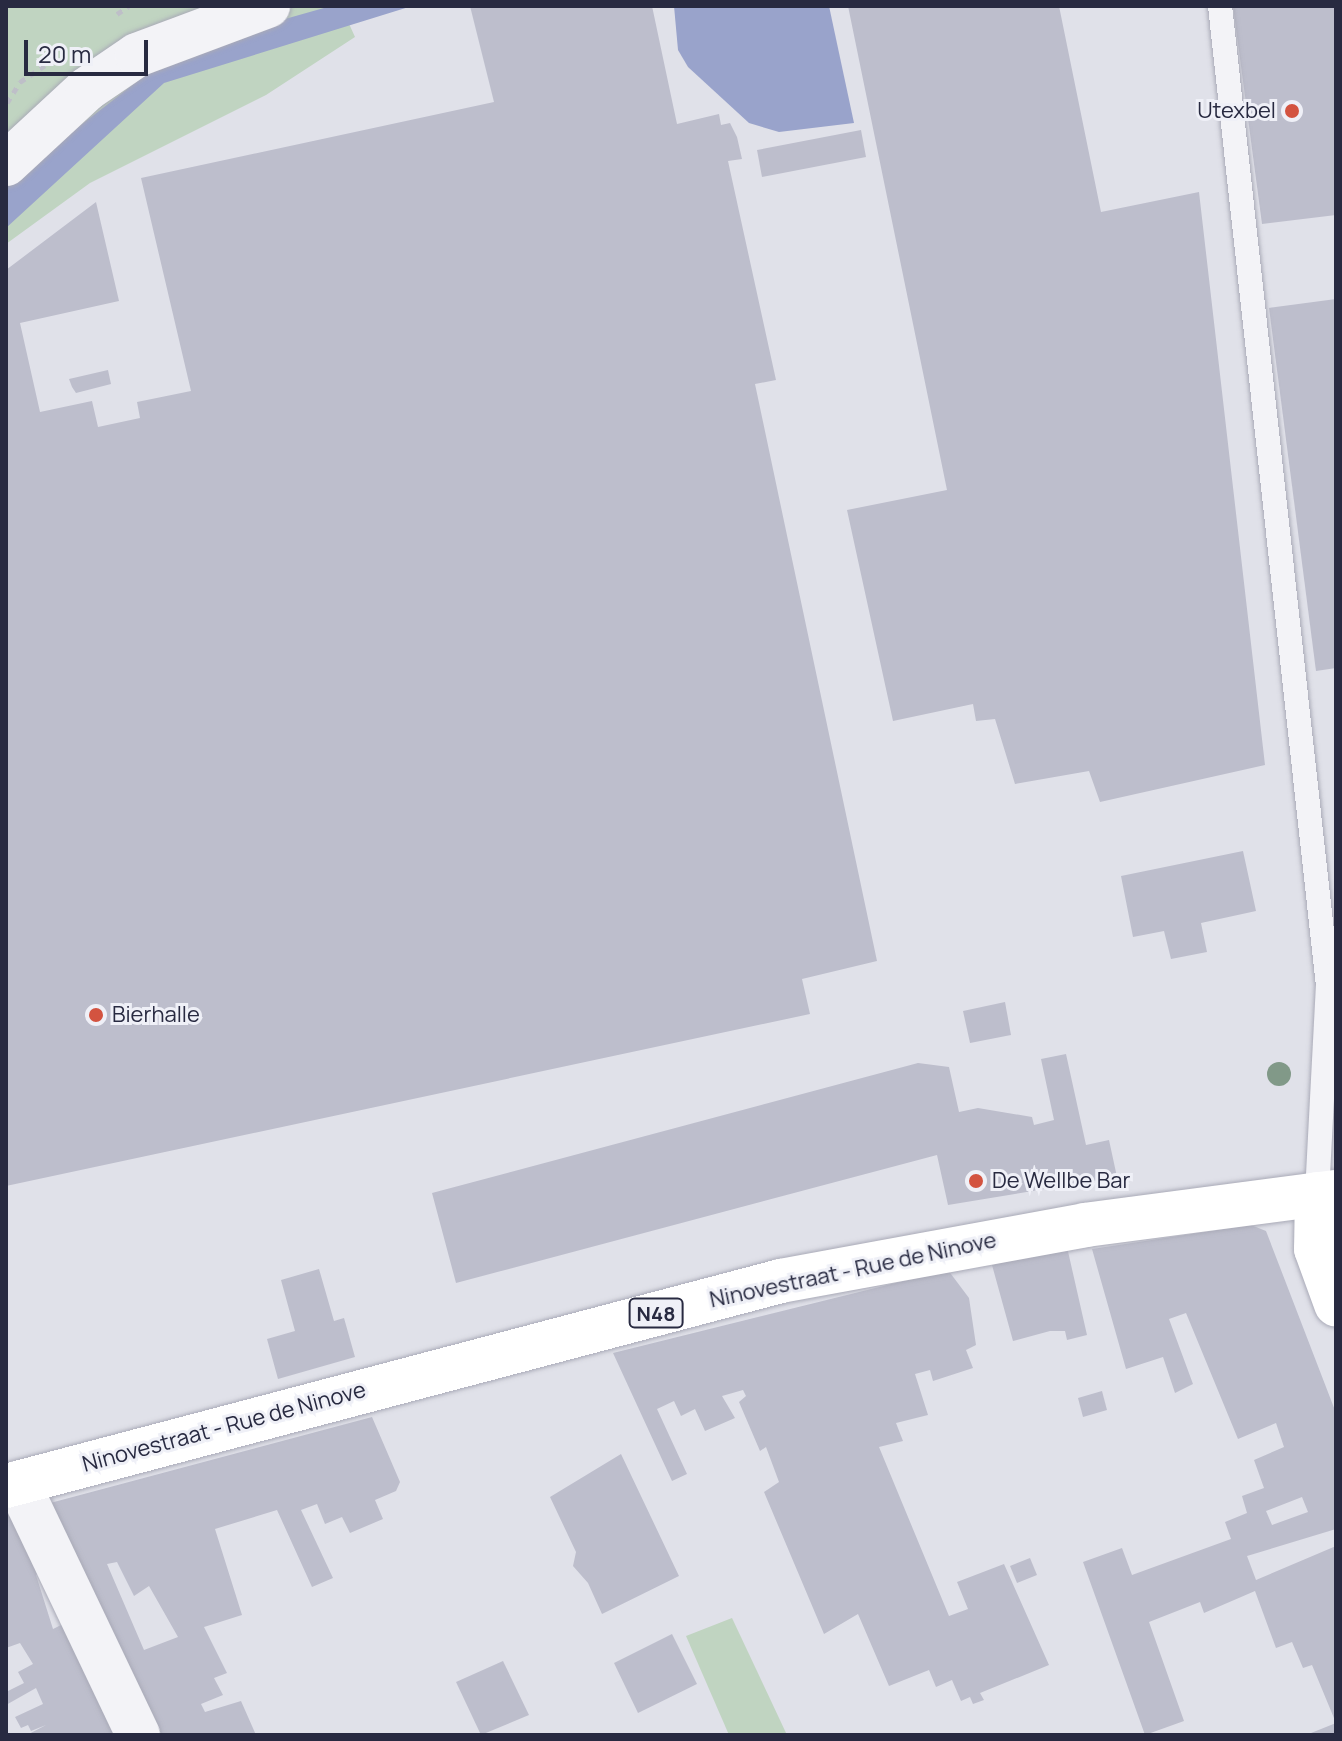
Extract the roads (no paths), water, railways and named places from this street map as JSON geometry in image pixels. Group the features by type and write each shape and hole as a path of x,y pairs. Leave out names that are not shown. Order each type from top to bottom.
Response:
{"main road":[{"path":"1326,1193 1316,1249 1336,1304"},
{"name":"Ninovestraat - Rue de Ninove","path":"12,1484 848,1266 1160,1213 1326,1193"}],"street":[{"path":"6,164 87,89 137,55 268,6"},
{"path":"12,1484 138,1735"}],"lane":[{"path":"1220,6 1332,978 1326,1193"}],"water":[{"path":"331,6 412,6 164,83 6,228 6,183 179,49"},
{"path":"674,6 829,6 854,123 779,132 749,123 688,67 678,50"}],"place":[{"name":"Utexbel","path":"1292,111"},
{"name":"Bierhalle","path":"96,1015"},
{"name":"De Wellbe Bar","path":"976,1181"}]}
